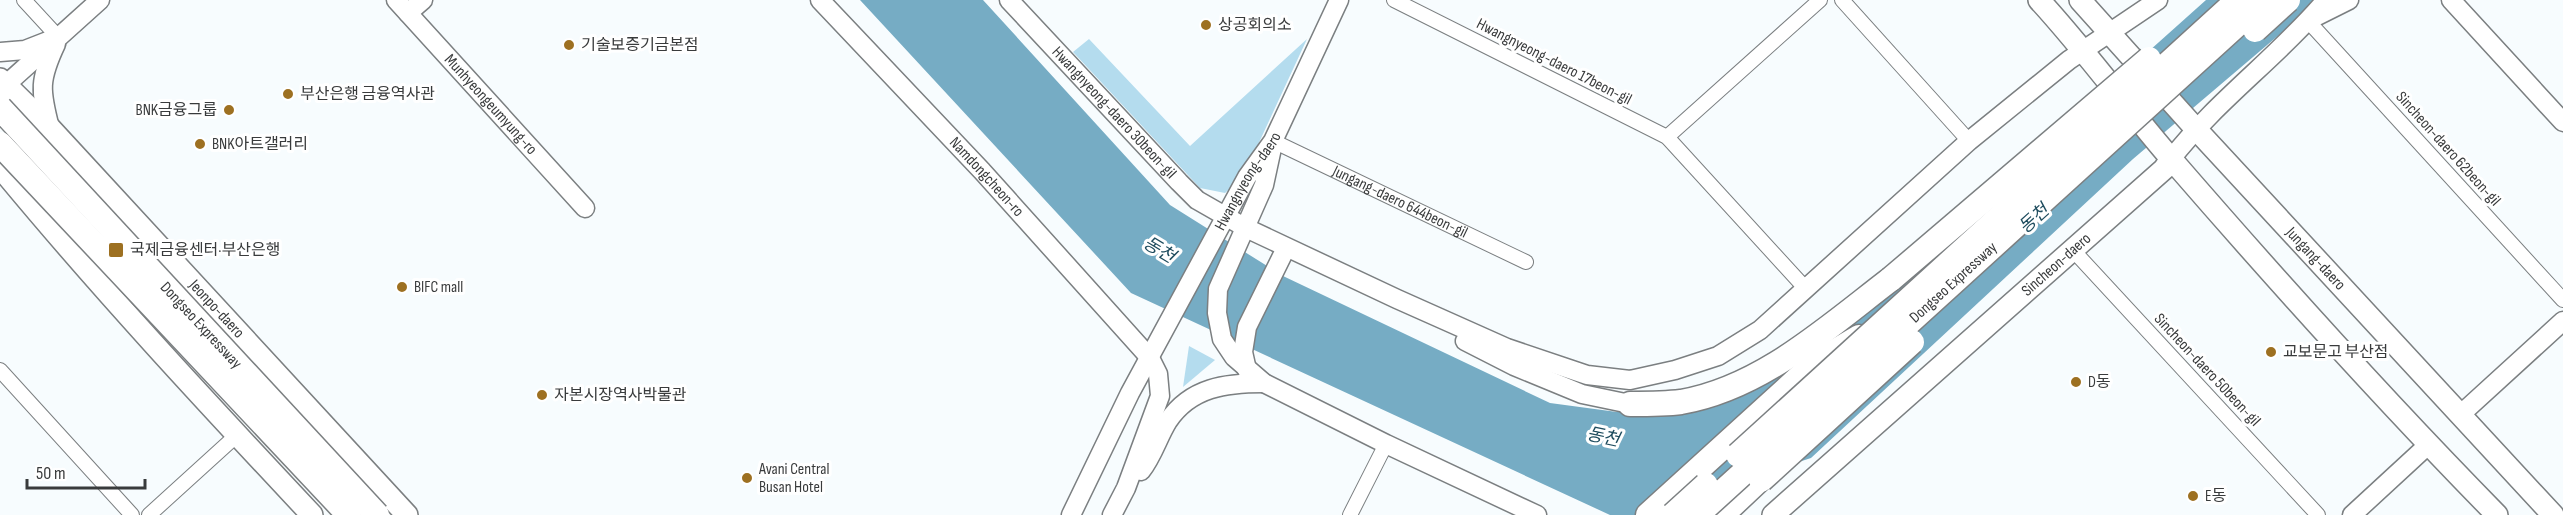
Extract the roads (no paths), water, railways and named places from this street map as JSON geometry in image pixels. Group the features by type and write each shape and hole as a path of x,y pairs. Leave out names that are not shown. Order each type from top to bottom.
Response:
{"highway":[{"name":"Dongseo Expressway","path":"1697,515 2264,0"},
{"path":"1761,480 2288,0"},
{"name":"Dongseo Expressway","path":"1673,515 2230,7"},
{"path":"1630,405 1680,402 1718,392 1766,370 1802,347 1891,279 2163,47 2230,7"},
{"name":"Dongseo Expressway","path":"1,91 377,515"},
{"name":"Dongseo Expressway","path":"0,144 349,515"},
{"path":"1648,515 1814,364 1882,323"}],"main road":[{"path":"1,91 100,0"},
{"path":"402,7 423,0"},
{"name":"Namdongcheon-ro","path":"820,0 982,171 1150,358"},
{"name":"Hwangnyeong-daero 30beon-gil","path":"1009,0 1179,182 1197,200 1226,218"},
{"name":"Hwangnyeong-daero","path":"1071,515 1150,358 1247,177 1273,141 1339,0"},
{"path":"2040,0 2084,50 2171,159 2428,445 2497,515"},
{"name":"Jungang-daero","path":"2080,0 2195,129 2553,515"},
{"path":"1226,218 1246,228 1282,255 1397,299 1507,348 1587,375 1630,380 1676,370 1718,356 1760,330 1969,141 2084,50 2158,0"},
{"name":"Sincheon-daero","path":"1773,515 2163,169 2195,129 2308,21 2326,0"},
{"path":"2308,21 2349,0"},
{"path":"2437,0 2481,33"},
{"path":"2451,0 2563,122"},
{"name":"Munhyeongeumyung-ro","path":"402,7 585,208"},
{"path":"0,52 26,50 58,38"},
{"path":"50,128 41,95 45,67 58,38"},
{"name":"Jeonpo-daero","path":"1,91 50,128 407,515"},
{"path":"1273,141 1264,185 1218,289 1217,313 1222,339 1234,357 1264,382 1386,444 1537,515"},
{"path":"0,167 44,221 312,515"},
{"path":"44,221 45,199 67,179 104,187"},
{"path":"1247,370 1243,352 1247,327 1282,255"},
{"path":"1397,299 1447,332 1514,366 1582,394 1630,405"},
{"path":"2460,415 2563,321"},
{"path":"1112,515 1126,488 1160,396 1158,374 1150,358"},
{"path":"1126,488 1146,465 1168,421 1182,405 1198,393 1219,386 1264,382"},
{"path":"2352,515 2428,445"},
{"path":"1724,515 1761,480"}],"street":[{"path":"24,0 58,38"},
{"name":"Hwangnyeong-daero 17beon-gil","path":"1394,0 1667,137 1806,289"},
{"path":"1667,137 1821,0"},
{"path":"1842,0 1969,141"},
{"name":"Sincheon-daero 62beon-gil","path":"2308,21 2563,300"},
{"name":"Jungang-daero 644beon-gil","path":"1273,141 1526,262"},
{"name":"Sincheon-daero 50beon-gil","path":"2072,248 2318,515"},
{"path":"0,370 132,515"},
{"path":"149,515 237,435"},
{"path":"1350,515 1386,444"}],"water":[{"name":"동천","path":"860,0 983,0 1170,205 1283,276 1550,403 1617,412 1671,410 1741,394 2083,110 2206,0 2320,0 2133,159 1811,458 1638,515 1610,515 1131,293"}],"place":[{"name":"상공회의소","path":"1206,25"},
{"name":"기술보증기금본점","path":"569,45"},
{"name":"부산은행 금융역사관","path":"288,94"},
{"name":"BNK금융그룹","path":"229,110"},
{"name":"BNK아트갤러리","path":"200,144"},
{"name":"국제금융센터·부산은행","path":"116,250"},
{"name":"BIFC mall","path":"402,287"},
{"name":"교보문고 부산점","path":"2271,352"},
{"name":"D동","path":"2076,382"},
{"name":"자본시장역사박물관","path":"542,395"},
{"name":"Avani Central Busan Hotel","path":"747,478"},
{"name":"E동","path":"2193,496"}]}
